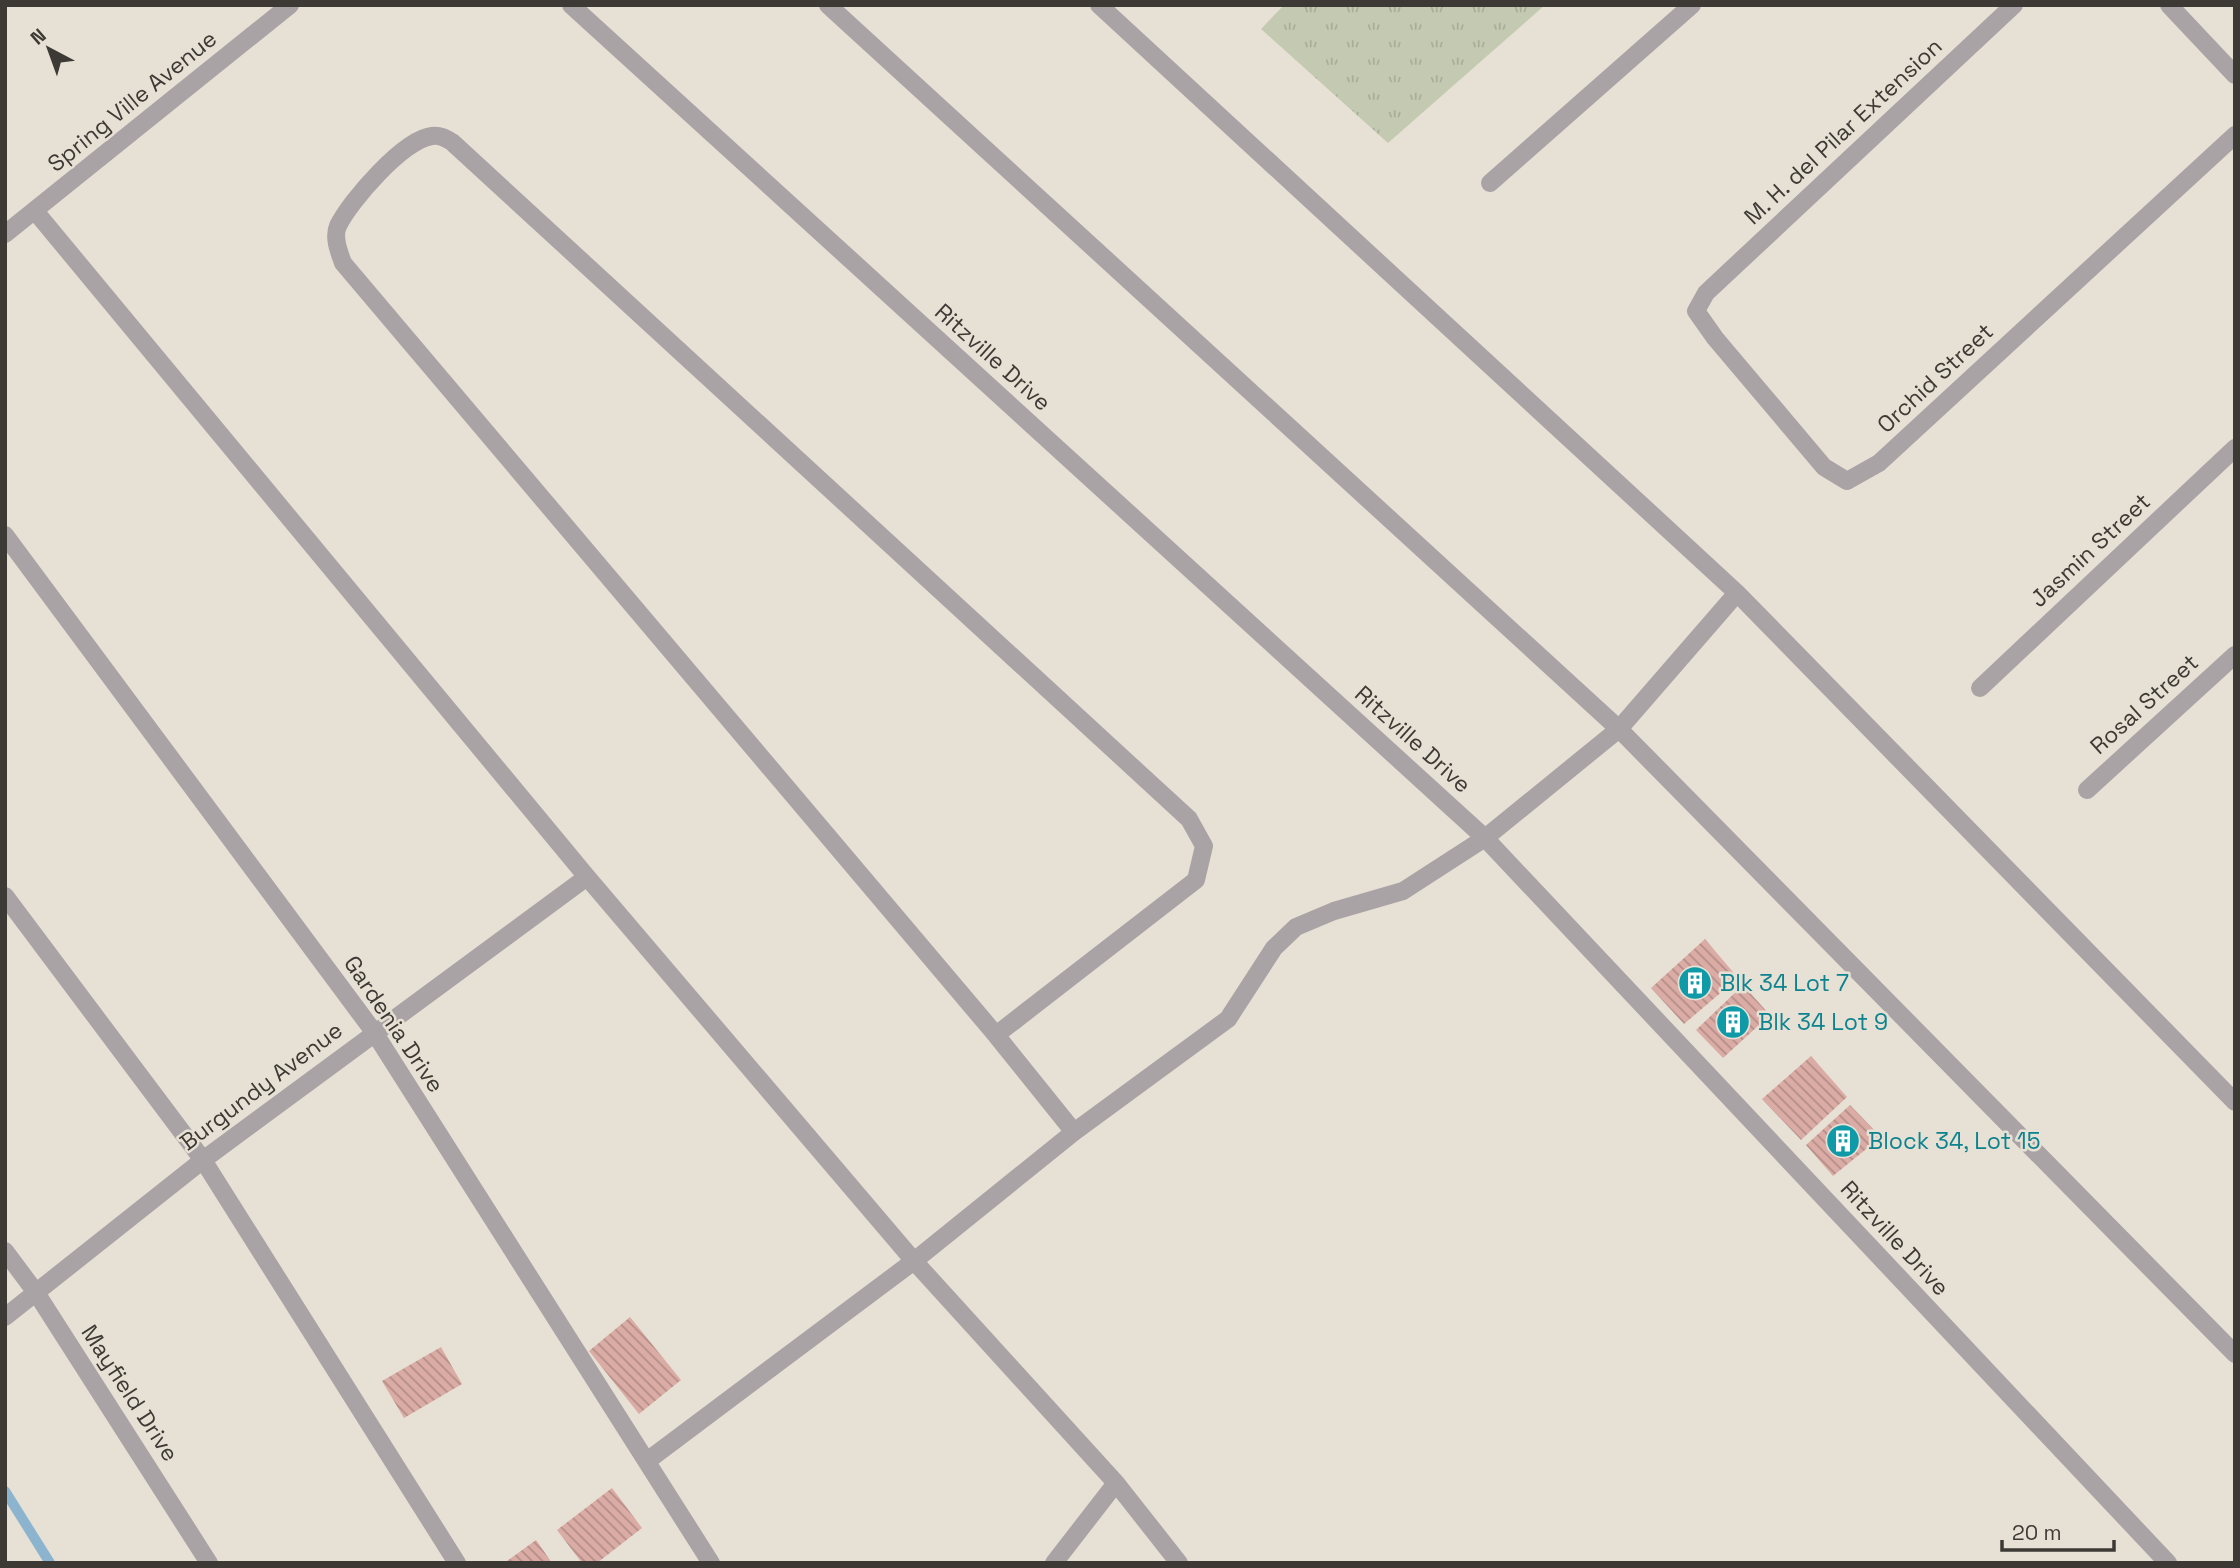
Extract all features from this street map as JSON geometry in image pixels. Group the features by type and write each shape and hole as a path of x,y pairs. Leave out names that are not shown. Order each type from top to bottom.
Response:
{"street":[{"name":"Spring Ville Avenue","path":"5,234 269,11 290,5"},
{"name":"Ritzville Drive","path":"571,5 1485,838 2168,1563"},
{"path":"828,5 1619,729 2235,1354"},
{"path":"1098,5 1737,593 2235,1102"},
{"path":"1490,183 1692,5"},
{"name":"M. H. del Pilar Extension","path":"1706,293 2014,5"},
{"path":"2169,5 2235,75"},
{"name":"Orchid Street","path":"1706,293 1696,311 1715,338 1824,467 1847,481 1880,463 2235,135"},
{"path":"996,1035 1196,880 1204,846 1189,819 452,142 441,136 430,136 411,143 365,187 337,228 338,248 343,263 996,1035 1074,1132"},
{"path":"35,211 587,877 914,1261 1116,1483 1179,1563"},
{"name":"Jasmin Street","path":"1980,688 2235,448"},
{"name":"Gardenia Drive","path":"5,535 374,1032 711,1563"},
{"path":"647,1461 914,1261 1074,1132 1228,1019 1274,948 1296,927 1334,911 1404,891 1485,838 1619,729 1737,593"},
{"name":"Rosal Street","path":"2087,790 2235,655"},
{"name":"Burgundy Avenue","path":"5,1317 203,1160 587,877"},
{"path":"5,896 203,1160 457,1563"},
{"name":"Mayfield Drive","path":"5,1251 37,1294 209,1563"},
{"path":"1054,1563 1116,1483"}],"green space":[{"path":"1284,5 1545,5 1388,143 1261,29"}],"building":[{"name":"Blk 34 Lot 7","path":"1705,939 1738,978 1684,1024 1651,988"},
{"name":"Blk 34 Lot 9","path":"1743,985 1770,1015 1723,1058 1696,1030"},
{"path":"1811,1056 1847,1097 1801,1140 1762,1099"},
{"name":"Block 34, Lot 15","path":"1850,1105 1881,1137 1833,1176 1806,1145"},
{"path":"630,1317 681,1380 639,1414 589,1351"},
{"path":"441,1347 462,1384 404,1418 382,1381"},
{"path":"612,1488 642,1528 597,1563 582,1563 557,1530"},
{"path":"536,1540 552,1563 504,1563"}],"waterway":[{"path":"5,1491 50,1563"}],"place":[{"name":"Blk 34 Lot 7","path":"1695,983"},
{"name":"Blk 34 Lot 9","path":"1733,1022"},
{"name":"Block 34, Lot 15","path":"1843,1141"}]}
